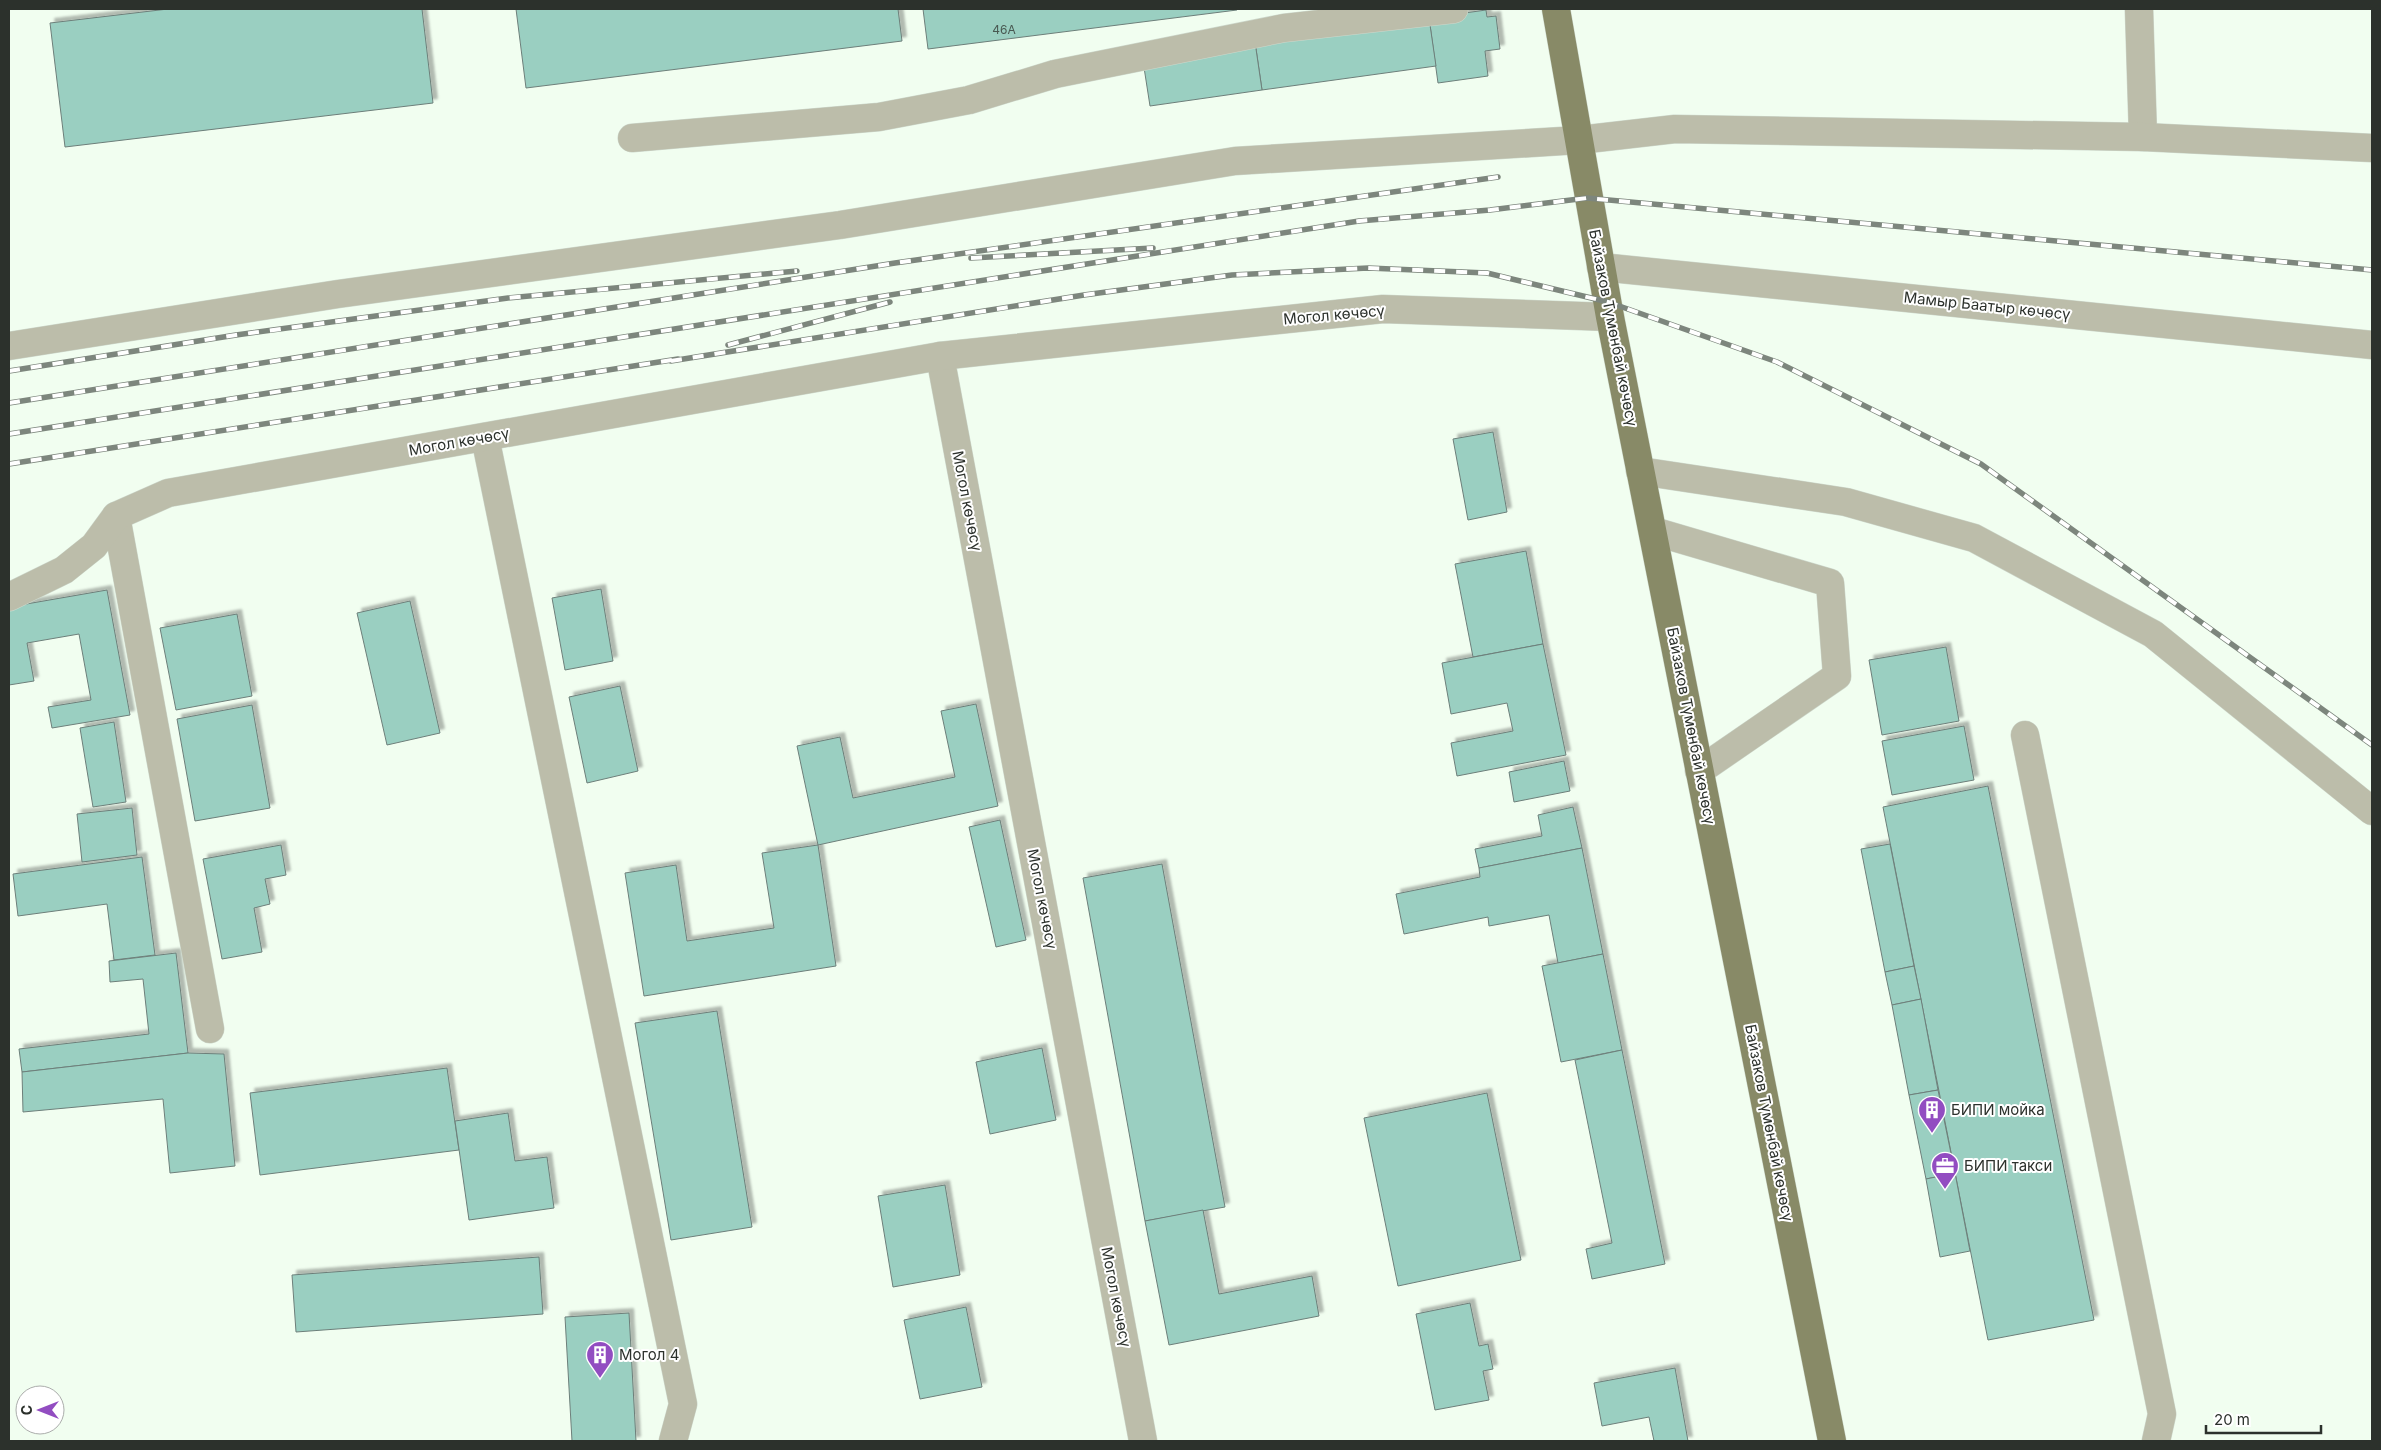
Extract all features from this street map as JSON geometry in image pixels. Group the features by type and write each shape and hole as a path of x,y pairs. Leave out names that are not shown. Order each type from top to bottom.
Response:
{"main road":[{"name":"Байзаков Түмөнбай көчөсү","path":"1556,9 1587,198 1832,1441"}],"street":[{"path":"632,138 879,117 969,100 1054,74 1283,19 1454,9"},
{"path":"2139,9 2143,137"},
{"path":"9,346 338,294 840,225 1235,161 1579,140 1675,129 2143,137 2372,148"},
{"name":"Мамыр Баатыр көчөсү","path":"1601,267 2372,344"},
{"name":"Могол көчөсү","path":"9,597 64,570 94,546 116,516 168,493 940,356 1383,309 1610,317"},
{"name":"Могол көчөсү","path":"940,356 1143,1441"},
{"path":"485,437 683,1404 673,1441"},
{"path":"1640,471 1846,502 1974,538 2153,634 2372,811"},
{"path":"116,516 210,1028"},
{"path":"1652,531 1830,583 1837,676 1699,771"},
{"path":"2026,735 2162,1414 2156,1441"}],"building":[{"path":"168,9 422,9 433,103 65,147 50,23"},
{"path":"516,9 898,9 902,41 526,88"},
{"path":"923,9 1237,9 1237,10 928,49"},
{"path":"1486,10 1487,17 1496,16 1500,49 1485,51 1488,76 1438,83 1429,18"},
{"path":"1429,18 1436,66 1262,90 1255,42"},
{"path":"1255,42 1262,90 1150,106 1143,61"},
{"path":"1493,432 1507,512 1468,520 1453,439"},
{"path":"1526,551 1543,644 1473,657 1455,564"},
{"path":"601,589 613,661 565,670 552,598"},
{"path":"107,590 130,715 52,728 48,707 91,700 79,634 27,643 34,681 9,685 9,607"},
{"path":"410,601 440,733 387,745 357,613"},
{"path":"237,614 252,696 176,710 160,628"},
{"path":"1543,644 1566,755 1457,776 1451,743 1513,731 1507,703 1451,714 1442,663"},
{"path":"1946,647 1959,721 1882,735 1869,660"},
{"path":"620,686 638,771 587,783 569,697"},
{"path":"976,704 998,806 818,845 797,746 840,737 853,798 955,777 941,711"},
{"path":"252,705 270,808 195,821 177,719"},
{"path":"114,722 126,802 93,807 80,728"},
{"path":"1964,726 1974,780 1892,795 1882,741"},
{"path":"1564,761 1570,791 1514,802 1509,772"},
{"path":"1988,786 2094,1320 1988,1340 1883,807"},
{"path":"1573,807 1582,848 1479,868 1475,849 1542,836 1538,815"},
{"path":"132,808 137,855 82,862 77,814"},
{"path":"1000,820 1026,940 996,947 969,827"},
{"path":"1890,844 1914,966 1885,972 1861,849"},
{"path":"281,845 286,875 265,879 270,904 254,908 262,952 222,959 203,859"},
{"path":"818,845 836,966 644,996 625,873 676,865 687,941 774,928 762,853"},
{"path":"1582,848 1603,954 1558,963 1549,915 1489,926 1488,917 1404,934 1396,894 1480,877 1479,868"},
{"path":"142,857 155,955 114,960 107,904 18,916 13,874"},
{"path":"1162,864 1225,1207 1145,1221 1083,878"},
{"path":"176,953 188,1053 22,1072 19,1049 149,1034 143,979 110,982 109,961"},
{"path":"1603,954 1622,1050 1561,1062 1542,966"},
{"path":"1914,966 1921,999 1892,1005 1885,972"},
{"path":"1921,999 1938,1090 1909,1095 1892,1005"},
{"path":"717,1011 752,1227 671,1240 635,1023"},
{"path":"1042,1048 1056,1120 990,1134 976,1062"},
{"path":"1622,1050 1665,1264 1592,1279 1586,1249 1612,1243 1575,1060"},
{"path":"188,1053 224,1054 235,1166 170,1173 163,1099 23,1112 22,1072"},
{"path":"447,1068 459,1150 260,1175 250,1093"},
{"name":"БИПИ мойка","path":"1938,1090 1955,1173 1926,1179 1909,1095"},
{"path":"1487,1093 1521,1260 1398,1286 1364,1118"},
{"path":"508,1113 515,1161 547,1157 554,1208 469,1220 455,1121"},
{"path":"1955,1173 1970,1251 1940,1257 1926,1179"},
{"path":"945,1185 960,1275 893,1287 878,1196"},
{"path":"1203,1210 1219,1294 1312,1276 1319,1316 1169,1345 1145,1221"},
{"path":"539,1257 543,1314 296,1332 292,1275"},
{"path":"1470,1303 1479,1346 1488,1344 1493,1369 1483,1371 1489,1400 1435,1410 1416,1314"},
{"path":"966,1307 982,1387 920,1399 904,1320"},
{"name":"Могол 4","path":"629,1313 636,1441 572,1441 565,1317"},
{"path":"1675,1368 1688,1441 1654,1441 1649,1417 1602,1426 1594,1383"}],"railway":[{"path":"9,403 895,263 1498,177"},
{"path":"9,434 1359,221 1490,210 1587,198 2372,270"},
{"path":"971,258 1153,248"},
{"path":"671,361 1084,295 1232,275 1368,268 1487,273 1608,302 1777,362 1981,464 2372,745"},
{"path":"9,371 236,335 508,298 797,271"},
{"path":"728,345 890,302"},
{"path":"9,464 678,359"}],"place":[{"name":"БИПИ мойка","path":"1932,1134"},
{"name":"БИПИ такси","path":"1945,1190"},
{"name":"Могол 4","path":"600,1379"}]}
